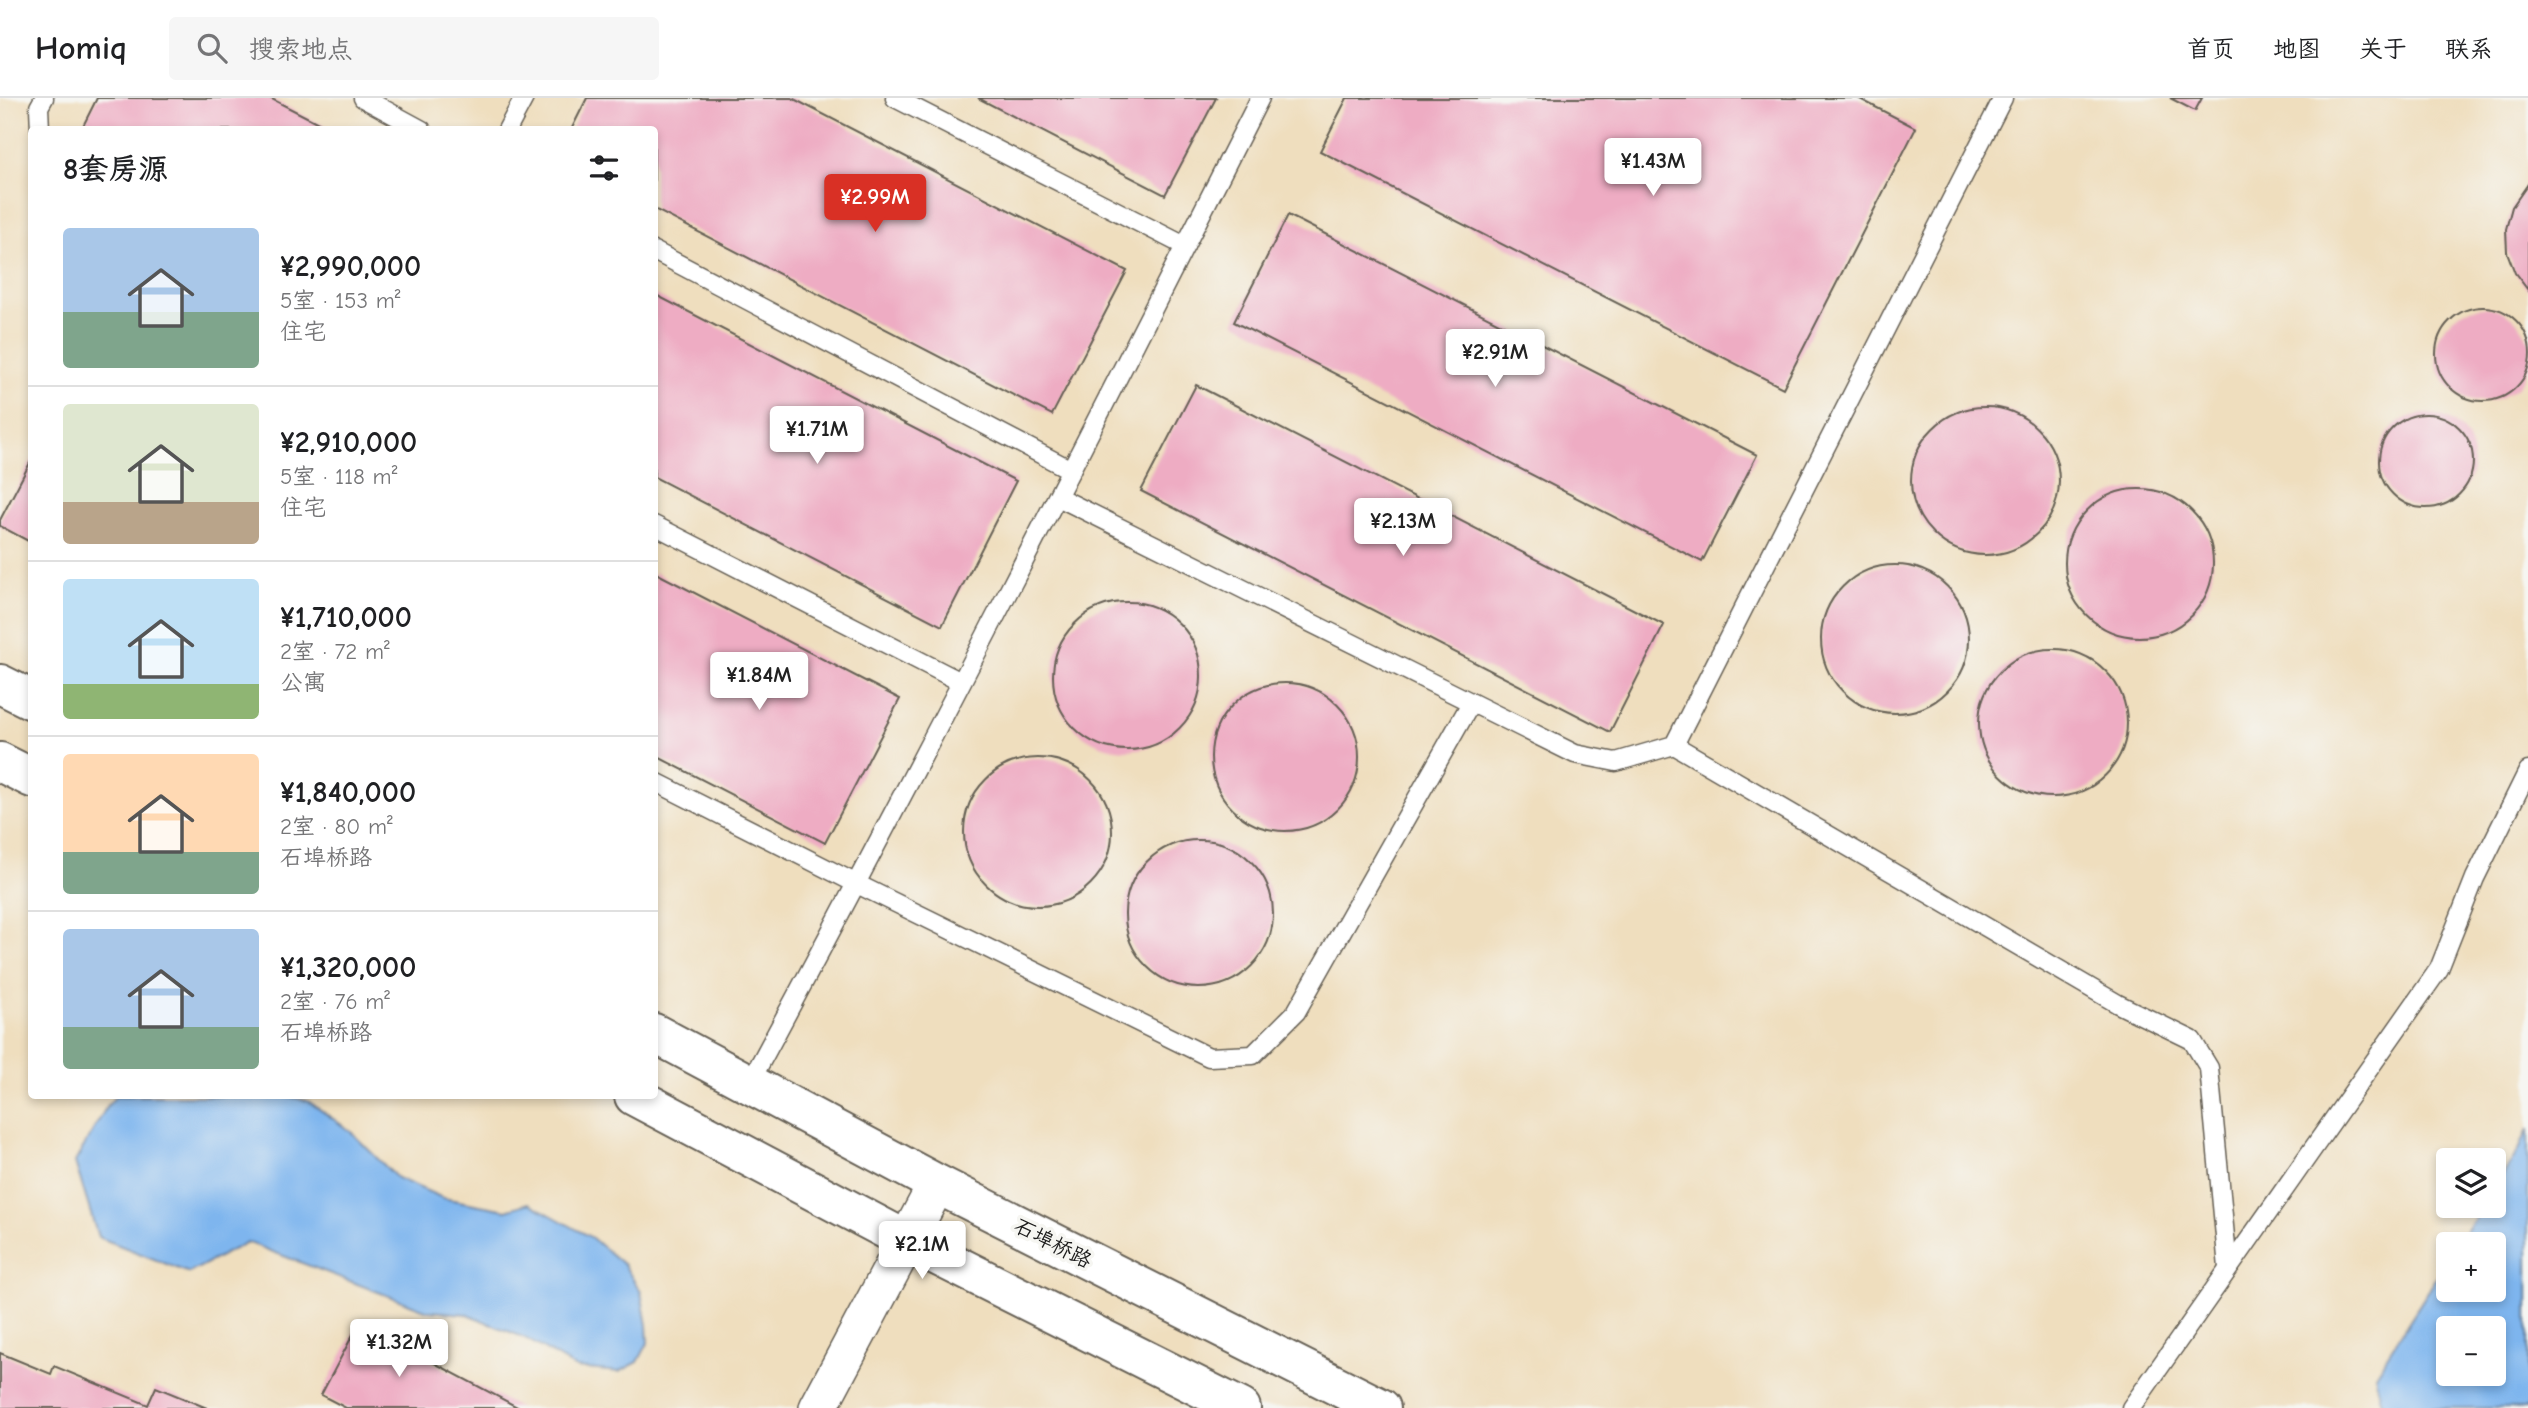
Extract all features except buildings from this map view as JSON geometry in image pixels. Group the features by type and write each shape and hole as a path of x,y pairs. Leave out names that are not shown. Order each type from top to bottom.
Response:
{"street":[{"path":"0,684 28,698"},
{"path":"0,762 28,776"},
{"name":"石埠桥路","path":"658,1035 937,1185 1381,1408"},
{"path":"640,1099 906,1240 1241,1408"},
{"path":"818,1408 937,1185"}],"lane":[{"path":"40,126 39,107 44,98"},
{"path":"363,98 415,126"},
{"path":"509,126 524,98"},
{"path":"895,98 1185,246"},
{"path":"749,1084 857,884 1058,497 1260,98"},
{"path":"1674,745 2000,99"},
{"path":"658,253 1071,470"},
{"path":"1058,497 1574,754 1616,762 1674,745 2118,1004 2192,1040 2209,1068 2228,1268"},
{"path":"658,527 961,682"},
{"path":"658,783 1209,1057 1253,1055 1296,1012 1471,702"},
{"path":"2131,1408 2439,969 2475,878 2528,771"}],"water":[{"path":"113,1099 308,1101 350,1131 397,1178 443,1198 506,1210 529,1203 592,1238 624,1265 641,1292 648,1343 638,1362 619,1372 576,1368 525,1338 467,1314 428,1311 247,1242 189,1273 98,1237 75,1162"},
{"path":"2528,1129 2528,1408 2383,1408 2375,1375 2436,1279 2436,1302 2506,1302 2506,1232 2466,1232 2475,1218 2506,1218 2506,1170"}]}
